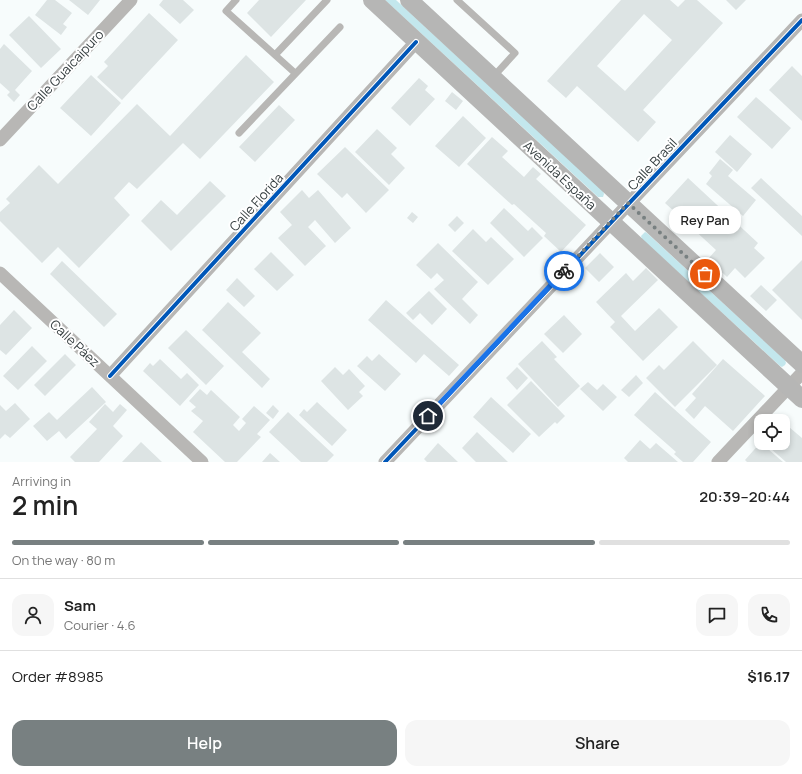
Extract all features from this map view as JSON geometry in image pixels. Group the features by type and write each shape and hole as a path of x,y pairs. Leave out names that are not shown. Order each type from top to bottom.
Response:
{"main road":[{"name":"Avenida España","path":"372,0 802,398"},
{"name":"Avenida España","path":"409,0 802,364"}],"street":[{"name":"Calle Guaicaipuro","path":"0,140 131,0"},
{"name":"Calle Brasil","path":"385,462 802,20"},
{"name":"Calle Florida","path":"110,376 416,42"},
{"name":"Calle Páez","path":"0,273 202,462"},
{"path":"718,462 802,373"}],"lane":[{"path":"236,0 226,11 295,74"},
{"path":"275,55 327,0"},
{"path":"457,0 516,53 493,78"},
{"path":"239,133 340,27"}],"shaded area":[{"path":"385,0 396,0 603,191 603,197 598,197"},
{"path":"645,232 785,360 785,365 782,367 780,366 642,239 641,236"}],"building":[{"path":"47,0 55,0 72,13 63,24 67,27 61,35 35,15"},
{"path":"69,0 100,0 88,15"},
{"path":"163,0 183,0 194,10 180,24 159,5"},
{"path":"259,0 306,0 271,37 247,13"},
{"path":"621,0 670,0 678,7 685,0 697,0 723,23 643,110 656,122 638,142 577,86 566,98 547,81","holes":["644,14 672,40 625,91 597,66"]},
{"path":"726,0 746,0 736,10"},
{"path":"149,13 178,40 122,100 97,77 108,66 104,62"},
{"path":"29,16 61,49 41,68 9,35"},
{"path":"4,44 32,71 15,90 20,95 14,102 7,95 10,92 0,83 0,49"},
{"path":"246,55 274,82 200,159 183,143 137,189 129,182 114,198 130,215 79,268 58,247 42,263 0,221 0,212 10,203 6,199 39,165 58,184 137,104 170,136"},
{"path":"792,66 802,76 802,121 769,90"},
{"path":"91,75 121,103 91,136 60,108"},
{"path":"419,78 428,86 425,90 435,99 410,126 391,108"},
{"path":"452,92 463,101 456,110 445,101"},
{"path":"756,97 791,128 772,149 737,117"},
{"path":"279,105 295,120 255,162 239,147"},
{"path":"463,116 486,138 459,167 435,146"},
{"path":"377,129 397,148 391,154 405,168 389,185 355,152"},
{"path":"730,135 752,154 737,172 715,152"},
{"path":"492,137 508,151 502,157 524,177 533,167 541,174 536,179 586,225 561,252 544,236 546,233 514,204 512,205 467,164"},
{"path":"345,147 389,190 366,213 347,193 342,198 317,174"},
{"path":"720,159 733,170 728,176 756,200 743,216 706,184 712,176 709,173"},
{"path":"688,178 758,243 754,248 765,258 745,278 735,268 727,277 708,259 716,250 665,203"},
{"path":"761,178 802,216 802,236 751,188"},
{"path":"210,181 226,196 171,251 141,221 161,200 177,215"},
{"path":"302,190 309,198 318,190 351,228 335,243 315,220 308,227 326,246 305,266 278,238 292,225 280,212"},
{"path":"504,208 528,231 532,227 543,238 524,257 490,223"},
{"path":"412,212 418,217 413,223 407,218"},
{"path":"457,216 464,223 455,232 448,225"},
{"path":"473,229 486,242 491,237 514,259 488,285 452,251"},
{"path":"438,243 478,282 462,299 478,315 470,324 434,289 444,280 437,273 431,279 416,265"},
{"path":"271,252 294,275 277,291 254,269"},
{"path":"600,253 614,267 599,282 585,268"},
{"path":"802,260 802,320 772,290"},
{"path":"62,261 117,314 104,327 50,274"},
{"path":"646,268 658,280 621,316 635,331 659,308 678,327 643,361 610,327 615,322 596,302 626,273 633,281"},
{"path":"237,278 255,296 244,307 226,290"},
{"path":"761,285 777,300 766,311 750,296"},
{"path":"429,291 447,309 432,325 420,313 413,320 406,313"},
{"path":"386,300 459,365 449,376 424,354 416,363 368,320"},
{"path":"228,302 261,333 242,352 270,379 262,388 202,330"},
{"path":"14,310 32,328 6,355 0,350 0,325"},
{"path":"564,315 582,334 563,353 544,334"},
{"path":"186,330 224,366 206,385 168,348"},
{"path":"542,341 557,357 554,359 580,386 558,407 518,364"},
{"path":"693,341 717,365 675,407 646,378 659,365 664,370"},
{"path":"32,346 47,361 18,390 3,376"},
{"path":"65,354 76,365 45,396 34,385"},
{"path":"379,354 401,374 385,391 357,366 367,356 372,361"},
{"path":"160,359 181,379 187,373 199,385 180,406 143,371 150,363 153,366"},
{"path":"723,359 765,396 733,431 705,406 694,419 685,410 696,398 692,394"},
{"path":"335,367 343,375 349,369 365,386 359,392 363,396 348,410 321,381"},
{"path":"517,367 528,378 517,390 506,378"},
{"path":"636,375 643,383 629,397 621,390"},
{"path":"531,381 565,416 557,424 555,422 539,437 507,405"},
{"path":"588,382 597,390 603,384 617,397 603,411 580,389"},
{"path":"92,387 106,402 66,439 59,431 47,441 33,426 49,412 57,420"},
{"path":"200,389 207,395 211,390 240,417 233,425 239,431 246,423 242,419 254,406 270,420 257,434 261,437 237,462 225,462 193,432 203,421 191,411 196,407 189,401"},
{"path":"655,392 711,442 693,462 683,462 674,454 676,452 634,415"},
{"path":"491,397 531,434 513,453 473,417"},
{"path":"317,402 347,430 332,446 299,415 304,409 307,412"},
{"path":"15,403 30,419 10,438 5,434 0,439 0,405 6,411"},
{"path":"105,404 113,412 120,404 127,410 113,426 123,436 99,462 75,462 70,457 97,429 89,422"},
{"path":"273,405 279,411 273,419 266,413"},
{"path":"288,412 334,455 327,462 301,462 269,432"},
{"path":"790,428 802,438 802,462 786,462 772,450 790,450"},
{"path":"477,432 508,462 476,462 462,448"},
{"path":"640,440 650,449 656,443 678,462 628,462 624,458"},
{"path":"141,442 162,462 122,462"},
{"path":"438,443 458,462 427,462 424,459"},
{"path":"754,450 769,450 783,462 747,462 745,460"},
{"path":"270,453 280,462 262,462"}],"cycle path":[{"path":"385,462 802,20"},
{"path":"110,376 416,42"}],"way so far":[{"path":"564,271 628,203 705,274"}],"place":[{"name":"Rey Pan","path":"705,274"}],"route":[{"path":"428,416 564,271"}]}
